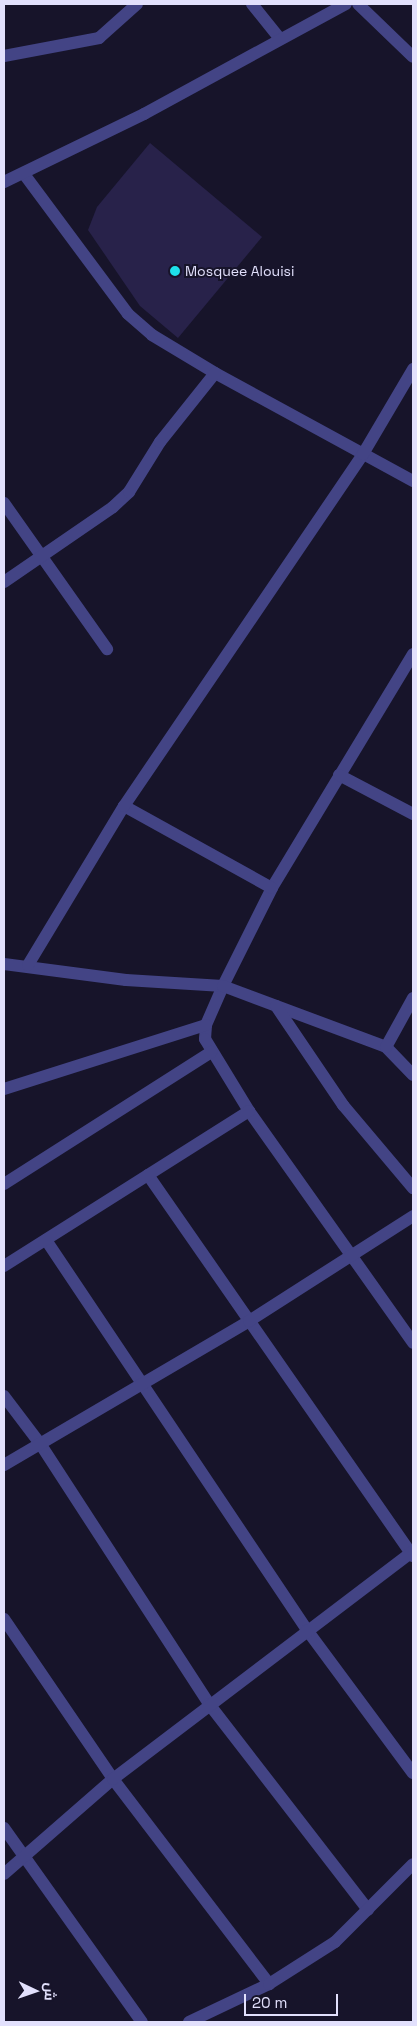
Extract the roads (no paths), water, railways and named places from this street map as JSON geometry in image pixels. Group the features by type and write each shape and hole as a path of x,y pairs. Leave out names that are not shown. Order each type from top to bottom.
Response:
{"street":[{"path":"4,56 99,38 137,4"},
{"path":"252,4 280,40"},
{"path":"4,182 24,174 144,114 346,4"},
{"path":"358,4 413,57"},
{"path":"24,174 128,314 152,335 215,374 413,481"},
{"path":"28,965 124,806 363,454 413,369"},
{"path":"4,582 39,556 113,507 128,492 160,442 215,374"},
{"path":"4,503 39,556 107,649"},
{"path":"413,654 272,888 223,986 206,1025 205,1039 211,1052 249,1111 413,1343"},
{"path":"339,775 413,814"},
{"path":"124,806 272,888"},
{"path":"4,964 28,965 126,980 223,986 386,1047 413,1075"},
{"path":"386,1047 413,998"},
{"path":"276,1006 348,1112 413,1188"},
{"path":"4,1089 206,1025"},
{"path":"4,1184 211,1052"},
{"path":"4,1266 249,1111"},
{"path":"4,1874 24,1859 113,1779 307,1630 413,1554 148,1175"},
{"path":"4,1465 41,1445 140,1383 249,1321 354,1257 413,1216"},
{"path":"46,1240 307,1630 413,1773"},
{"path":"4,1396 41,1445 209,1704 368,1910"},
{"path":"4,1619 113,1779 269,1984"},
{"path":"4,1828 24,1859 142,2022"},
{"path":"189,2022 269,1984 335,1942 413,1864"}],"place":[{"name":"Mosquee Alouisi","path":"175,271"}]}
